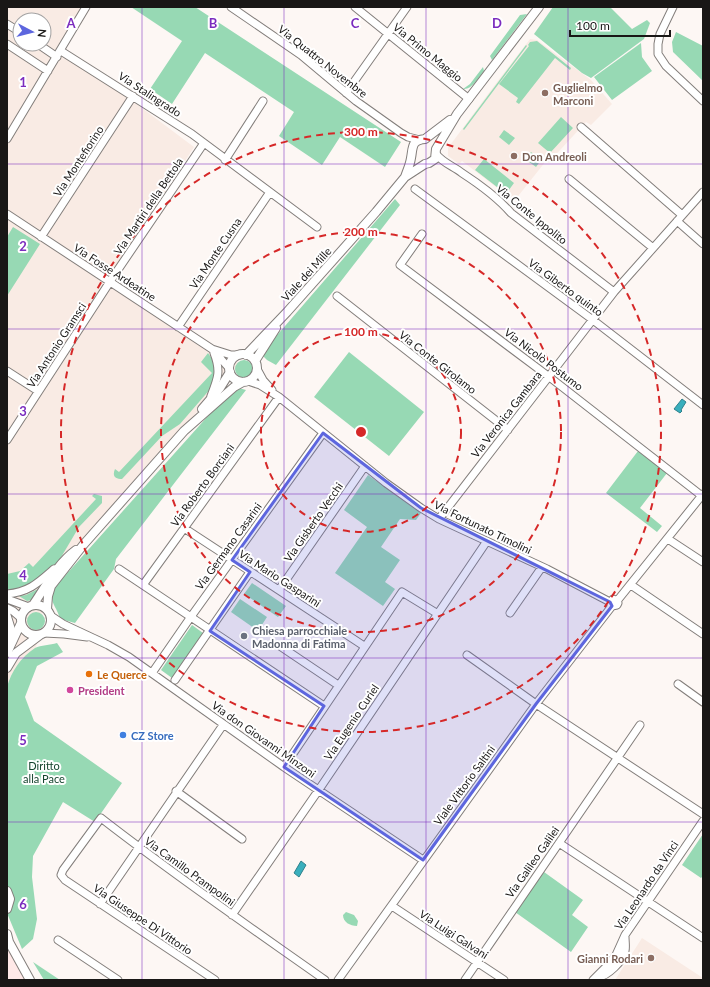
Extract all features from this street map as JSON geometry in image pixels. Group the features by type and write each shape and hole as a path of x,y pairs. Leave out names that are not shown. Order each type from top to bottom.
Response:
{"main road":[{"name":"Viale dei Mille","path":"47,609 48,596 51,586 84,544 210,400 227,378 232,360 243,355 286,312 376,212 405,177 432,161 457,114 539,7"},
{"name":"Viale dei Mille","path":"405,177 414,145 457,114"},
{"path":"422,140 432,142 436,151"},
{"path":"412,152 417,162 425,164"},
{"name":"Viale dei Mille","path":"184,431 234,387 254,377 256,365 286,312"},
{"path":"243,355 250,356 256,365"},
{"path":"230,370 235,379 246,382"},
{"name":"Viale dei Mille","path":"7,653 21,620 22,613 31,606 69,555 84,544"},
{"path":"7,668 16,653 42,634 50,626 51,616 47,609 43,606 31,606"},
{"path":"21,620 23,628 30,634 42,634"},
{"path":"7,891 10,900 7,909"},
{"path":"7,934 7,938 30,980"}],"street":[{"path":"7,139 86,7"},
{"name":"Via Quattro Novembre","path":"231,7 301,55 346,92 401,133 408,137 422,140"},
{"name":"Via Primo Maggio","path":"355,7 468,99"},
{"path":"346,92 407,7"},
{"path":"673,7 660,34 658,54 666,66 703,101"},
{"path":"7,44 48,71"},
{"name":"Via Stalingrado","path":"52,51 134,96 204,143 317,227"},
{"name":"Via Montefiorino","path":"41,237 134,96"},
{"path":"226,160 263,101"},
{"path":"582,127 682,215"},
{"name":"Via Quattro Novembre","path":"401,133 407,139 412,152"},
{"name":"Via Martiri della Bettola","path":"110,282 204,143"},
{"name":"Via Conte Ippolito","path":"436,151 444,162 461,172 504,204 511,214 614,292"},
{"path":"569,179 653,248"},
{"name":"Via Giberto quinto","path":"415,189 593,320 703,405"},
{"name":"Via Monte Cusna","path":"178,327 270,192"},
{"name":"Via Veronica Gambara","path":"439,519 614,292 703,192"},
{"name":"Via Fosse Ardeatine","path":"7,214 212,349 231,355 243,355"},
{"path":"677,221 703,244"},
{"name":"Via Nicolò Postumo","path":"422,234 400,265 702,495"},
{"name":"Via Antonio Gramsci","path":"7,440 110,282"},
{"name":"Via Conte Girolamo","path":"337,296 508,430"},
{"path":"210,400 217,382 219,370 212,349"},
{"name":"Via Fosse Ardeatine","path":"212,349 230,370"},
{"name":"Via Fortunato Timolini","path":"256,365 263,380 278,397"},
{"path":"7,371 38,391"},
{"name":"Via Fortunato Timolini","path":"246,382 260,385 278,397 403,496 439,519 542,567 613,603"},
{"name":"Via Roberto Borciani","path":"142,585 278,397"},
{"name":"Via Germano Casarini","path":"152,673 323,432"},
{"name":"Via Gisberto Vecchi","path":"279,590 365,466"},
{"name":"Viale Vittorio Saltini","path":"338,980 536,704 613,603 631,585 702,495"},
{"name":"Via Mario Gasparini","path":"184,528 364,646"},
{"path":"668,538 703,562"},
{"name":"Via Eugenio Curiel","path":"232,915 318,791 487,541"},
{"name":"Viale dei Mille","path":"7,594 22,592 31,588 62,563"},
{"path":"510,614 542,567"},
{"path":"119,569 190,618 324,706"},
{"path":"175,680 250,572"},
{"path":"631,585 703,634"},
{"path":"284,767 364,646 402,592 438,614"},
{"path":"7,599 31,606"},
{"path":"7,608 13,611 21,620"},
{"path":"7,615 11,628 7,645"},
{"name":"Via don Giovanni Minzoni","path":"51,616 63,624 119,651 318,791 423,860"},
{"name":"Via don Giovanni Minzoni","path":"42,634 64,634 92,638"},
{"path":"280,646 338,685"},
{"path":"467,655 536,704 703,814"},
{"path":"678,684 703,702"},
{"path":"100,904 176,791 223,725"},
{"name":"Via Galileo Galilei","path":"465,980 640,725"},
{"path":"176,791 242,839"},
{"name":"Via Camillo Prampolini","path":"61,875 63,870 101,818 138,847 232,915 325,980"},
{"name":"Via Leonardo da Vinci","path":"596,979 612,970 621,958 625,951 625,935 703,821"},
{"path":"559,843 647,903 703,938"},
{"name":"Via Giuseppe Di Vittorio","path":"61,875 64,880 215,980"},
{"name":"Via Luigi Galvani","path":"392,906 504,980"},
{"path":"58,940 118,980"}],"highlighted area":[{"path":"323,433 421,508 610,602 612,606 536,704 423,860 284,767 324,706 210,631 250,572 232,560"}],"shaded area":[{"path":"7,7 88,7 63,49 194,147 110,279 239,364 48,583 36,648 22,659 10,677 7,687"},
{"path":"530,39 537,40 591,80 612,104 591,125 586,122 549,162 546,161 515,200 514,198 513,200 462,161 459,164 448,156 448,148"},
{"name":"Gianni Rodari","path":"642,938 703,978 703,980 615,980"},
{"path":"7,947 26,980 7,980"}],"green space":[{"path":"131,7 195,7 401,142 385,167 340,137 322,165 279,136 294,112 205,53 172,104 150,89 182,41"},
{"path":"553,7 610,7 632,29 647,20 650,23 644,39 591,78 582,73 534,34"},
{"path":"527,14 492,60 490,56 520,15"},
{"path":"676,32 703,46 703,81 673,52 672,42"},
{"path":"537,41 571,68 570,70 555,58 519,104 516,102 518,98 499,84 529,46 528,45 530,42"},
{"path":"641,43 642,57 652,71 612,100 594,77"},
{"path":"526,45 527,46 464,130 463,129"},
{"path":"483,67 484,71 475,83 469,88 463,89 470,84"},
{"path":"561,117 573,128 550,153 538,143"},
{"path":"504,130 515,138 509,145 499,137"},
{"path":"531,152 541,160 536,167 525,159"},
{"path":"484,159 514,183 506,194 475,170"},
{"path":"395,199 400,205 276,365 267,360 263,356 272,341"},
{"path":"13,227 40,244 7,296 7,237"},
{"path":"349,352 424,412 389,456 314,397"},
{"path":"208,353 215,363 216,370 212,387 180,424 162,436 122,479 116,478 114,475 115,469 119,472 212,373 201,362"},
{"path":"244,360 250,363 253,369 250,375 244,378 238,375 235,369 238,363"},
{"path":"239,388 246,390 116,559 114,569 75,623 60,619 52,598 54,588 216,407"},
{"path":"638,451 667,473 640,508 662,526 657,532 606,493"},
{"path":"368,475 421,513 416,520 400,519 381,547 400,560 385,582 395,589 383,606 335,573 367,527 344,510"},
{"path":"94,494 102,496 102,503 79,527 60,559 44,576 30,586 7,591 7,574 20,571 29,563 33,567 96,499 92,496"},
{"path":"252,583 286,606 278,617 244,594"},
{"path":"38,589 36,599 27,601 19,596 26,595"},
{"path":"240,599 267,617 258,631 231,612"},
{"path":"36,612 42,615 45,621 42,627 36,630 30,627 27,621 30,615"},
{"path":"192,625 203,633 172,678 161,670"},
{"name":"Diritto alla Pace","path":"57,643 63,652 37,666 25,697 34,721 122,783 95,822 63,802 33,856 32,877 37,919 33,939 22,949 7,913 7,687 17,665 25,656 37,647"},
{"path":"703,834 703,876 701,878 682,865"},
{"path":"544,872 583,900 572,915 588,927 571,952 515,912"},
{"path":"346,912 354,915 358,921 357,926 346,922 343,915"},
{"path":"33,962 60,980 44,980"}],"water":[{"path":"682,399 686,402 680,413 674,409"},
{"path":"301,861 306,865 299,877 294,873"}],"place":[{"name":"Guglielmo Marconi","path":"545,93"},
{"name":"Don Andreoli","path":"514,156"},
{"name":"Chiesa parrocchiale Madonna di Fatima","path":"244,636"},
{"name":"Le Querce","path":"89,674"},
{"name":"President","path":"70,690"},
{"name":"CZ Store","path":"123,735"},
{"name":"Gianni Rodari","path":"651,958"}]}
